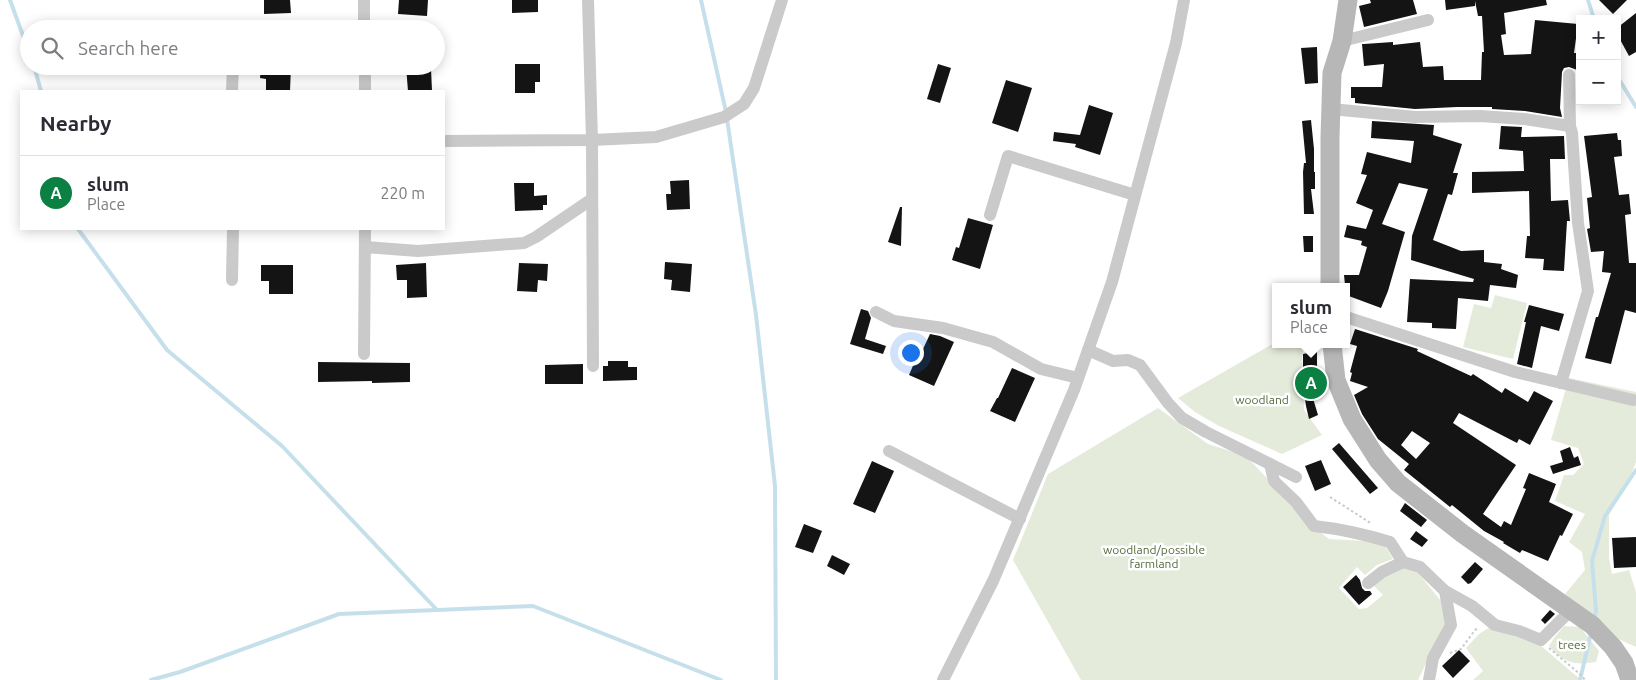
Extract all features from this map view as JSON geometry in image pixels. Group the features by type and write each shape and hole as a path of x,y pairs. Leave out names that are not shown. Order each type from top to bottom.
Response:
{"main road":[{"path":"1330,283 1332,73 1342,40 1348,0"},
{"path":"1332,348 1336,380 1352,419 1378,460 1398,482 1463,534 1592,625 1630,668"}],"street":[{"path":"364,0 364,20"},
{"path":"588,0 592,140 593,366"},
{"path":"445,141 592,140 656,137 724,117 744,104 754,88 782,0"},
{"path":"943,680 993,581 1088,350 1112,282 1176,43 1184,0"},
{"path":"1342,40 1428,20"},
{"path":"232,90 233,75"},
{"path":"365,75 365,90"},
{"path":"1561,383 1588,291 1578,223 1570,126 1569,75"},
{"path":"1331,110 1415,117 1480,116 1570,126"},
{"path":"990,215 1008,156 1135,195"},
{"path":"365,247 418,251 524,243 592,199"},
{"path":"232,280 233,230"},
{"path":"364,354 365,230"},
{"path":"876,312 894,322 943,328 993,342 1042,369 1078,378"},
{"path":"1350,318 1497,366 1632,400"},
{"path":"1088,350 1113,361 1128,360 1140,364 1168,403 1182,418 1212,436 1296,477"},
{"path":"890,451 1020,519"},
{"path":"1270,464 1274,481 1296,502 1314,526 1340,528 1390,542 1403,562 1420,567 1445,591 1472,606 1495,625 1519,631 1540,640 1571,610"},
{"path":"1368,583 1382,572 1403,562"},
{"path":"1429,680 1433,658 1451,625 1445,591"}],"path":[{"path":"1330,497 1376,526 1390,542"},
{"path":"1433,658 1461,649 1475,630 1490,622"},
{"path":"1540,640 1585,680"}],"green space":[{"path":"1495,295 1527,303 1513,359 1463,347 1474,304 1491,308"},
{"name":"woodland","path":"1272,344 1272,348 1303,348 1304,410 1322,435 1282,454 1219,426 1195,412 1178,398"},
{"path":"1569,378 1636,392 1636,462 1628,483 1609,515 1609,558 1612,574 1629,570 1636,592 1636,647 1614,637 1565,594 1585,570 1582,552 1569,542 1585,514 1555,501 1564,475 1573,475 1584,464 1578,448 1551,440"},
{"name":"woodland/possible farmland","path":"1158,408 1208,444 1246,456 1313,527 1329,539 1382,542 1393,559 1377,565 1365,575 1357,567 1339,588 1359,609 1367,608 1383,595 1373,585 1400,566 1418,573 1446,607 1449,616 1418,680 1081,680 1013,560 1048,474"},
{"path":"1493,625 1540,645 1581,680 1473,680 1483,671 1466,648 1479,634"},
{"name":"trees","path":"1564,626 1580,627 1599,651 1596,662 1570,662 1559,656 1549,646"}],"building":[{"path":"264,0 290,0 291,13 264,14"},
{"path":"399,0 428,0 427,16 398,14"},
{"path":"512,0 538,0 538,12 512,13"},
{"path":"1370,0 1413,0 1417,14 1364,27 1359,6 1371,3"},
{"path":"1445,0 1546,0 1547,5 1504,13 1506,34 1501,35 1504,55 1531,54 1535,20 1576,24 1574,53 1576,53 1576,70 1569,67 1564,68 1562,72 1560,108 1562,117 1525,111 1492,109 1492,107 1415,109 1355,103 1355,98 1351,98 1351,87 1382,87 1384,64 1364,66 1362,44 1393,42 1393,45 1420,42 1423,67 1443,66 1444,80 1481,80 1482,52 1484,52 1482,16 1478,16 1475,1 1475,6 1446,10"},
{"path":"1599,0 1627,0 1613,14"},
{"path":"1636,13 1636,52 1629,56 1621,41 1621,25"},
{"path":"1317,47 1318,83 1305,84 1301,48"},
{"path":"515,64 540,64 540,82 535,82 535,93 515,93"},
{"path":"938,64 951,68 940,103 927,99"},
{"path":"260,75 291,75 290,90 266,90 266,79 260,78"},
{"path":"407,75 431,75 432,90 408,90"},
{"path":"1006,80 1032,88 1018,132 992,123"},
{"path":"1089,105 1113,113 1100,155 1075,147 1076,144 1053,141 1054,132 1080,135"},
{"path":"1311,120 1315,172 1315,189 1311,189 1314,214 1304,214 1303,172 1304,163 1306,163 1302,121"},
{"path":"1372,121 1434,125 1433,135 1462,144 1453,173 1458,173 1452,195 1448,194 1433,240 1461,251 1484,250 1484,262 1502,264 1501,269 1518,275 1516,288 1490,285 1488,301 1458,298 1456,329 1432,328 1432,323 1407,322 1410,279 1473,282 1474,279 1411,260 1412,236 1428,189 1399,183 1382,224 1405,232 1388,291 1381,308 1350,296 1350,283 1345,283 1344,275 1359,275 1367,247 1361,245 1362,241 1344,237 1347,225 1366,229 1373,210 1356,203 1367,175 1361,174 1367,152 1411,163 1414,141 1371,138"},
{"path":"1501,126 1522,127 1521,137 1564,136 1565,159 1550,159 1551,201 1568,200 1570,221 1567,221 1564,271 1543,270 1544,259 1525,258 1527,236 1530,236 1529,191 1472,193 1472,172 1524,171 1523,151 1499,149"},
{"path":"1617,133 1618,140 1621,140 1622,156 1614,157 1619,195 1629,194 1631,214 1625,215 1629,263 1636,263 1636,313 1625,310 1611,364 1585,358 1611,273 1602,272 1604,251 1591,252 1587,229 1590,228 1587,198 1592,197 1584,136"},
{"path":"689,180 690,209 667,210 666,194 671,194 670,181"},
{"path":"514,183 534,183 534,196 547,195 547,205 543,205 543,210 515,211"},
{"path":"900,207 902,207 901,246 888,242"},
{"path":"968,218 993,225 980,269 952,260 956,247 959,248"},
{"path":"1303,236 1313,236 1313,252 1304,252"},
{"path":"665,262 692,264 690,292 671,290 672,280 664,279"},
{"path":"426,263 427,297 407,298 407,280 397,280 396,265"},
{"path":"519,263 548,264 547,281 538,280 537,292 517,291"},
{"path":"261,265 293,265 293,294 269,294 269,281 261,281"},
{"path":"1529,305 1564,314 1559,331 1541,326 1532,368 1517,364 1526,322 1524,322"},
{"path":"861,309 868,311 871,318 865,339 886,346 883,354 850,344"},
{"path":"1355,329 1418,349 1417,351 1471,376 1473,374 1502,393 1505,388 1528,402 1534,391 1553,401 1530,445 1519,439 1517,443 1459,413 1453,423 1516,465 1483,514 1501,527 1504,521 1511,525 1526,489 1523,488 1529,473 1556,484 1549,502 1573,514 1562,536 1560,535 1548,561 1522,550 1520,553 1484,531 1452,505 1450,507 1404,470 1409,464 1378,439 1362,414 1354,395 1368,387 1350,381 1352,373 1350,372 1357,346 1350,344","holes":["1412,431 1430,443 1416,459 1401,445"]},
{"path":"930,334 954,342 934,386 909,375"},
{"path":"1317,351 1317,376 1320,392 1312,395 1318,415 1309,419 1302,379 1303,354"},
{"path":"608,361 628,361 628,367 637,367 637,380 603,381 603,366 608,366"},
{"path":"318,362 410,363 410,382 318,382"},
{"path":"583,364 583,384 545,384 545,365"},
{"path":"1012,368 1035,378 1015,422 990,411"},
{"path":"1339,443 1378,488 1370,494 1332,449"},
{"path":"1570,447 1574,458 1578,456 1581,465 1553,474 1550,466 1563,462 1560,451"},
{"path":"1321,460 1331,484 1315,491 1305,466"},
{"path":"872,461 894,471 875,513 853,504"},
{"path":"1405,503 1427,520 1421,527 1400,511"},
{"path":"804,524 822,531 813,553 795,547"},
{"path":"1416,531 1428,540 1422,547 1410,539"},
{"path":"1636,537 1636,567 1614,568 1612,538"},
{"path":"832,555 850,564 844,575 827,566"},
{"path":"1475,562 1483,569 1468,584 1461,577"},
{"path":"1356,575 1360,580 1362,588 1365,591 1370,591 1372,594 1359,605 1343,587"},
{"path":"1550,610 1555,614 1545,624 1541,620"},
{"path":"1459,650 1470,661 1453,678 1442,666"}],"waterway":[{"path":"10,0 20,27"},
{"path":"701,0 726,112"},
{"path":"1588,0 1593,15"},
{"path":"37,75 41,90"},
{"path":"1621,83 1636,107"},
{"path":"727,119 756,315 775,486 776,680"},
{"path":"79,230 167,350 282,446 437,610"},
{"path":"1594,619 1596,611 1592,561 1605,516 1636,470"},
{"path":"151,680 180,672 339,614 533,606 721,680"},
{"path":"1580,680 1591,633"}],"place":[{"name":"slum","path":"1311,383"}]}
